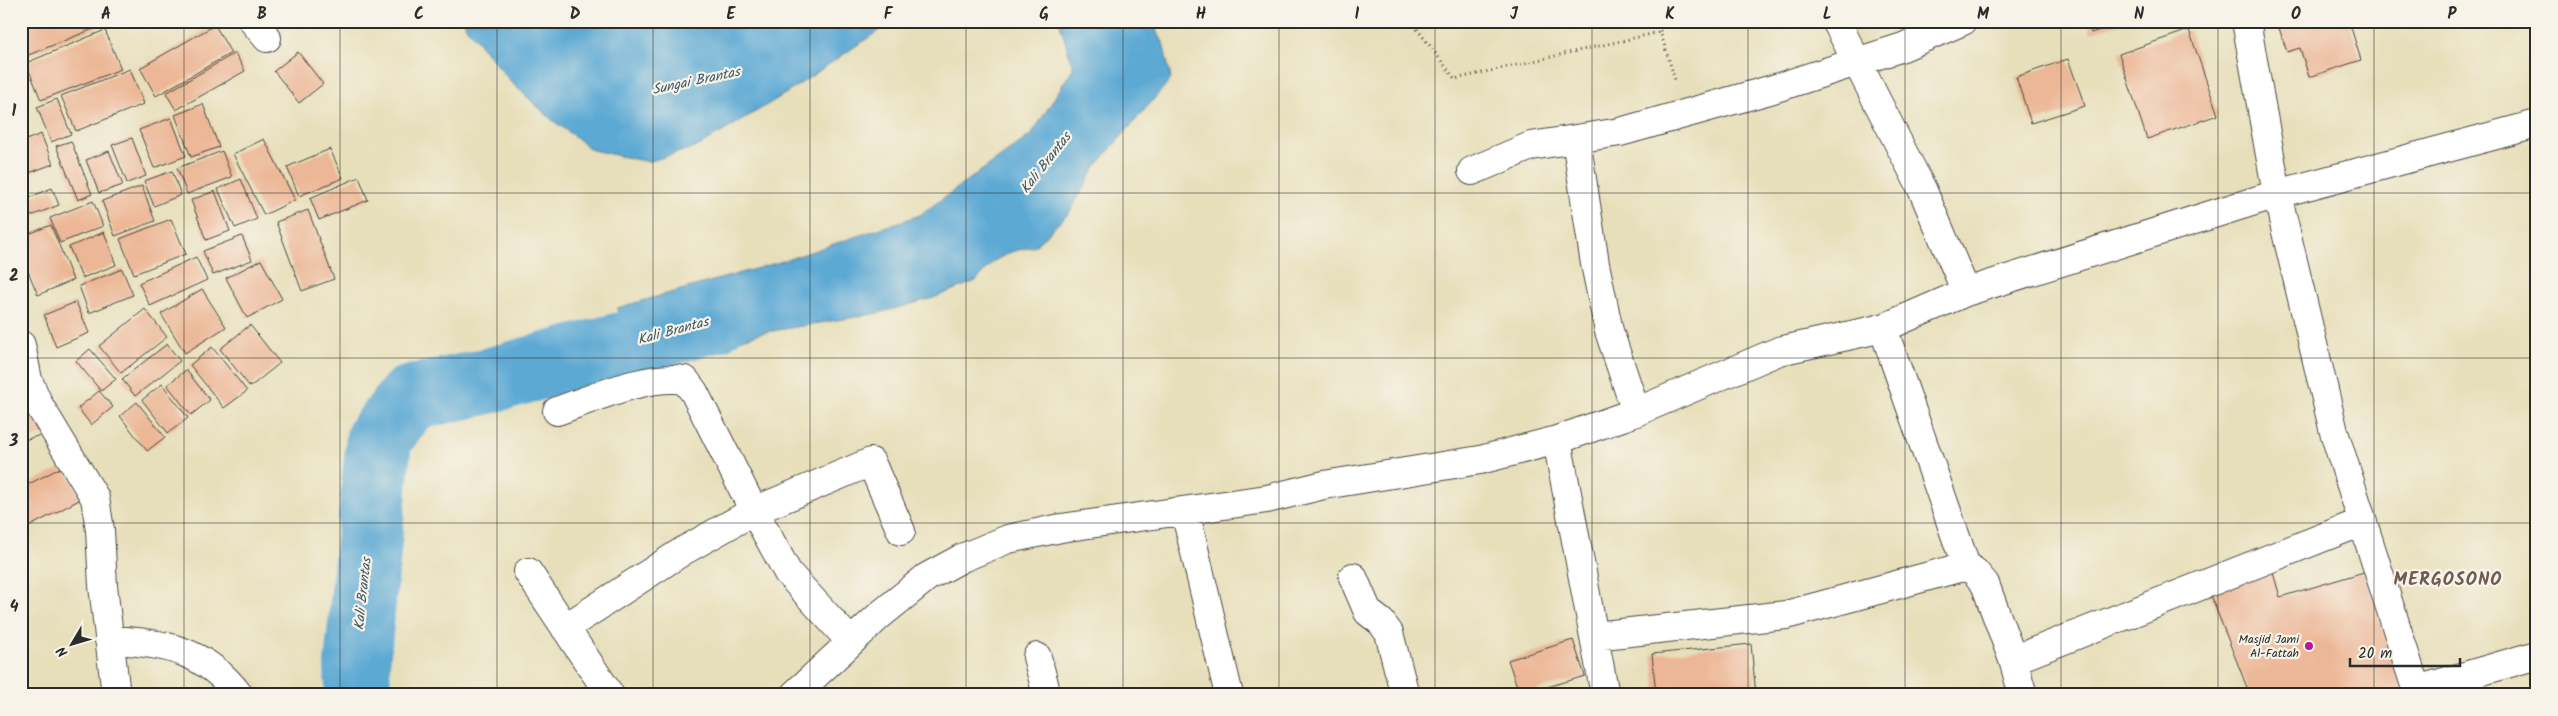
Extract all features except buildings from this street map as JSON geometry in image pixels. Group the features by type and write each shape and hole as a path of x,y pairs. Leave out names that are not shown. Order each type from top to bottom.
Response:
{"street":[{"path":"1836,21 1923,191 1966,292"},
{"path":"1472,172 1531,146 1620,132 1773,89 1903,47 1963,21"},
{"path":"2246,21 2277,194 2334,432 2417,693 2537,655"},
{"path":"794,695 851,642 927,577 962,558 1008,539 1061,528 1267,498 1324,485 1408,470 1480,460 1557,440 1636,412 1779,351 1883,328 1966,292 2277,194 2537,124"},
{"path":"1576,139 1595,264 1609,331 1636,412"},
{"path":"1883,328 1966,566 1975,572 1985,584 2013,660 2023,695"},
{"path":"21,345 28,380 39,405 95,498 100,530 103,586 116,695"},
{"path":"558,411 623,388 668,377 685,380 694,392 754,512 788,573 851,642"},
{"path":"1557,440 1605,695"},
{"path":"566,628 683,551 754,512 871,462 901,531"},
{"path":"1185,511 1229,695"},
{"path":"2013,660 2362,522"},
{"path":"1594,636 1786,614 1966,566"},
{"path":"528,572 610,695"},
{"path":"1353,577 1368,612 1381,622 1389,633 1406,695"},
{"path":"110,640 150,642 174,648 210,665 225,678 239,695"},
{"path":"1038,657 1047,695"}],"path":[{"path":"1411,21 1455,79 1660,32"},
{"path":"1657,21 1674,80 1696,111"}],"water":[{"name":"Sungai Brantas","path":"464,21 893,21 785,94 699,146 648,162 592,150 551,119 511,82 466,27"},
{"path":"1059,21 1151,21 1163,42 1171,79 1096,166 1069,213 1035,246 1011,252 994,261 976,281 933,298 879,313 761,333 632,375 617,308 783,261 920,215 1032,134 1073,68"}],"waterway":[{"name":"Kali Brantas","path":"358,695 357,664 379,438 410,398 480,383 714,320"}],"place":[{"name":"Masjid Jami Al-Fattah","path":"2309,646"}],"district":[{"name":"MERGOSONO","path":"2448,580"}]}
